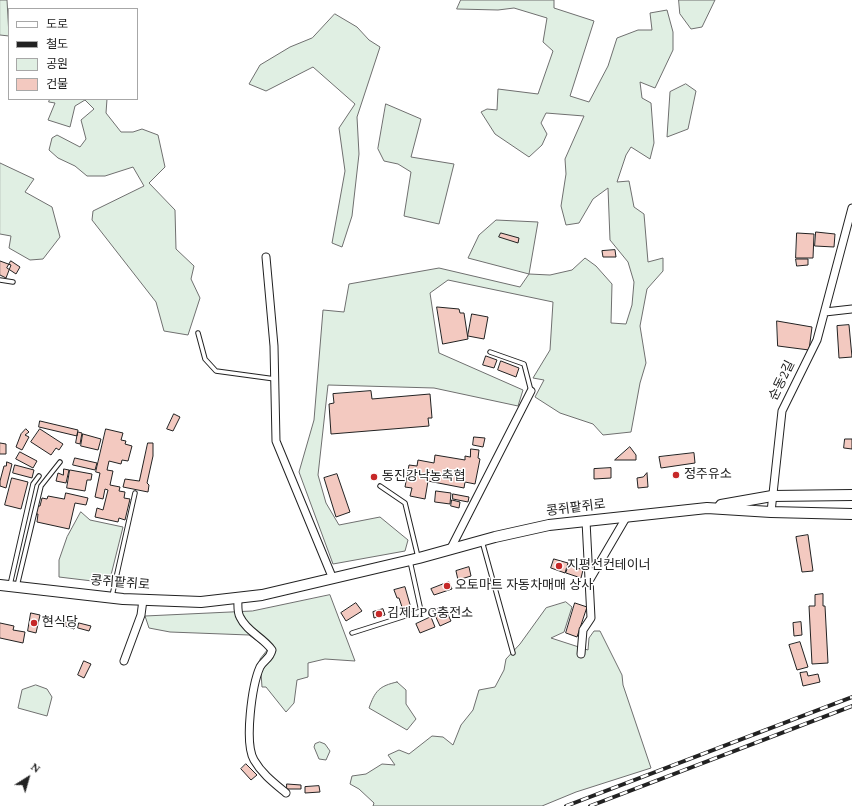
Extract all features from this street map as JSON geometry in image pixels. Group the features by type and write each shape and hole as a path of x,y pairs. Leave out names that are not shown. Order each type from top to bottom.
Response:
{"main road":[{"name":"콩쥐팥쥐로","path":"9,586 111,598 201,602 262,595 414,559 482,540 549,525 707,508 772,496 852,495"},
{"name":"콩쥐팥쥐로","path":"707,508 771,512 852,514"}],"street":[{"name":"순동2길","path":"771,512 782,411 817,340 852,209"},
{"path":"266,256 274,346 276,441 333,578"},
{"path":"825,312 852,309"},
{"path":"451,548 531,392"},
{"path":"589,581 627,516"},
{"path":"581,654 583,630 591,618 586,521"},
{"path":"238,598 239,616 247,628 268,643 272,650 271,656 261,666 252,701 249,739 253,759 264,775 286,793"},
{"path":"124,662 141,615 143,600"}],"lane":[{"path":"0,280 13,282"},
{"path":"198,333 205,359 216,370 275,379"},
{"path":"490,352 524,364 531,392"},
{"path":"9,586 41,486 60,462"},
{"path":"9,586 33,484 39,476"},
{"path":"352,633 421,611 405,503 380,486"},
{"path":"111,598 135,493"},
{"path":"482,540 513,653"}],"green space":[{"path":"0,0 7,0 8,36 0,35"},
{"path":"461,0 554,0 554,8 594,21 570,96 589,102 608,66 617,38 638,30 652,30 650,13 667,10 673,32 673,50 655,88 640,82 642,98 651,103 654,143 650,159 631,147 626,155 617,182 629,181 634,207 644,214 648,262 663,258 663,271 647,289 640,326 646,363 640,383 631,432 603,435 593,424 560,413 535,397 544,380 533,378 550,350 553,302 448,280 430,293 439,353 523,390 518,406 434,388 328,385 318,475 326,503 339,525 380,517 408,540 405,551 333,564 299,472 314,420 323,310 344,312 349,284 439,268 520,287 529,274 550,275 572,270 585,258 596,266 612,284 611,323 626,324 632,305 634,282 628,262 610,240 608,188 593,199 579,223 566,225 561,206 566,174 565,159 584,116 546,113 541,123 547,134 542,145 529,157 495,134 481,112 487,109 497,110 498,89 538,94 553,51 543,42 547,18 514,8 498,10 457,9"},
{"path":"679,0 715,0 702,27 691,29 680,14"},
{"path":"335,14 357,27 369,40 380,47 357,117 359,154 352,216 342,247 332,243 345,171 339,128 355,104 313,67 266,91 249,84 260,65 290,47 312,38"},
{"path":"686,84 696,91 688,129 667,137 670,92"},
{"path":"50,100 85,100 75,106 70,127 48,120 55,103 49,102"},
{"path":"85,100 107,100 106,113 121,132 133,132 142,129 158,135 165,167 149,183 175,210 176,249 194,266 191,279 200,298 188,335 164,331 156,302 92,220 93,211 144,186 133,167 105,176 87,176 75,166 58,158 49,150 52,138 57,135 80,147 86,139 81,120 94,109"},
{"path":"386,104 421,119 411,157 454,164 439,224 404,216 411,172 398,164 384,161 378,149"},
{"path":"0,163 34,179 25,192 52,207 60,237 43,259 30,260 9,248 11,236 0,234"},
{"path":"496,220 538,222 529,274 468,258 479,235"},
{"path":"81,512 90,520 123,527 109,583 59,577 59,560 67,537"},
{"path":"330,595 355,661 325,659 308,663 308,677 297,680 294,703 286,712 266,687 262,687 260,659 268,649 249,635 170,632 149,628 145,616 252,611"},
{"path":"566,602 572,607 564,632 551,638 588,650 589,638 594,631 600,631 622,675 623,685 651,768 576,792 542,806 373,806 374,803 359,789 350,784 352,776 366,774 382,764 395,765 388,755 399,750 409,754 432,736 443,737 453,745 461,725 473,710 479,690 495,687 504,670 506,659 520,644 546,608"},
{"path":"397,682 406,690 406,704 416,719 407,730 369,708 373,697 378,690 386,685"},
{"path":"36,685 47,689 52,697 47,716 18,708 22,690"},
{"path":"320,742 325,744 330,751 326,760 319,759 314,747 315,744"}],"building":[{"path":"816,232 835,234 834,247 815,246"},
{"path":"501,233 519,238 518,243 499,237"},
{"path":"797,233 814,234 813,258 796,258"},
{"path":"615,250 616,257 603,257 602,251"},
{"path":"796,259 808,259 808,265 797,266"},
{"path":"0,261 11,265 6,278 0,275"},
{"path":"11,261 20,267 16,274 7,268"},
{"path":"437,307 459,309 460,313 464,313 468,339 443,344"},
{"path":"472,314 488,317 484,339 468,336"},
{"path":"777,321 812,327 809,350 778,346"},
{"path":"849,325 852,357 839,358 837,326"},
{"path":"486,356 497,360 494,368 483,365"},
{"path":"501,361 519,368 516,377 498,370"},
{"path":"371,391 372,399 430,394 432,418 428,418 429,426 331,434 329,404 334,403 333,394"},
{"path":"174,414 180,417 173,431 167,429"},
{"path":"40,421 78,430 77,436 39,427"},
{"path":"26,429 29,432 25,435 29,437 22,450 16,447 21,434"},
{"path":"40,429 63,444 59,450 56,448 51,455 31,442"},
{"path":"106,429 123,433 121,440 126,441 125,444 132,446 128,461 122,460 121,464 109,461 107,470 113,471 110,485 120,487 119,491 125,492 124,498 130,499 125,520 119,518 118,522 95,517 97,508 103,510 108,490 105,489 103,499 95,497 100,473 96,472"},
{"path":"78,432 82,433 80,444 76,443"},
{"path":"83,434 101,439 98,450 81,446"},
{"path":"474,437 485,438 483,447 473,445"},
{"path":"845,439 852,439 852,449 844,448"},
{"path":"0,443 6,444 6,454 0,454"},
{"path":"148,443 153,443 153,456 147,483 149,485 148,492 123,487 125,479 139,481"},
{"path":"630,447 636,455 636,460 615,460"},
{"path":"471,449 479,450 478,458 480,459 475,484 465,482 464,488 428,481 425,499 410,496 412,488 405,487 409,465 417,466 418,460 434,463 435,455 465,460 465,456 470,457"},
{"path":"20,452 37,461 33,468 16,459"},
{"path":"694,453 695,463 661,468 659,457"},
{"path":"75,458 97,463 95,470 73,465"},
{"path":"7,462 12,464 6,488 0,486 0,481 4,466 6,466"},
{"path":"15,465 34,470 32,478 13,473"},
{"path":"611,468 611,478 594,479 594,469"},
{"path":"64,469 69,470 66,483 56,481 58,473 63,475"},
{"path":"70,470 92,474 91,480 87,480 85,491 67,488"},
{"path":"647,473 648,487 638,488 637,478 643,477"},
{"path":"337,474 350,512 336,517 324,478"},
{"path":"12,478 28,482 21,509 5,505"},
{"path":"436,491 451,493 450,504 435,502"},
{"path":"66,493 88,498 86,505 75,503 69,529 37,522 37,506 40,506 42,498 47,499 48,496 64,499"},
{"path":"453,494 469,497 468,502 453,499"},
{"path":"452,500 460,502 459,508 451,506"},
{"path":"808,535 813,571 802,572 796,537"},
{"path":"554,559 568,563 565,573 551,568"},
{"path":"569,565 583,570 581,578 566,573"},
{"path":"469,567 471,576 458,580 456,571"},
{"path":"449,582 452,589 434,595 431,589"},
{"path":"405,587 411,608 403,610 399,598 397,598 394,590"},
{"path":"823,594 828,663 812,664 809,606 815,606 815,595"},
{"path":"356,603 362,611 346,621 341,613"},
{"path":"575,603 587,607 577,637 566,633"},
{"path":"444,606 451,621 440,626 433,611"},
{"path":"383,609 385,615 374,618 373,612"},
{"path":"31,613 40,615 36,633 28,631"},
{"path":"431,617 435,627 420,633 416,624"},
{"path":"66,622 76,624 74,629 65,626"},
{"path":"801,622 802,635 794,636 793,623"},
{"path":"0,623 14,626 13,630 25,632 23,643 0,638"},
{"path":"79,623 91,626 89,631 78,628"},
{"path":"800,642 808,667 797,670 789,645"},
{"path":"84,661 91,664 84,678 78,675"},
{"path":"807,672 808,676 818,674 820,682 803,686 800,673"},
{"path":"246,764 257,775 251,780 241,769"},
{"path":"287,784 301,785 301,789 287,789"},
{"path":"319,786 320,792 305,793 305,787"}],"railway":[{"path":"566,806 852,697"},
{"path":"590,806 852,706"}],"place":[{"name":"정주유소","path":"676,475"},
{"name":"동진강낙농축협","path":"374,477"},
{"name":"지평선컨테이너","path":"559,566"},
{"name":"오토마트 자동차매매 상사","path":"447,586"},
{"name":"김제LPG충전소","path":"379,614"},
{"name":"현식당","path":"34,623"}]}
